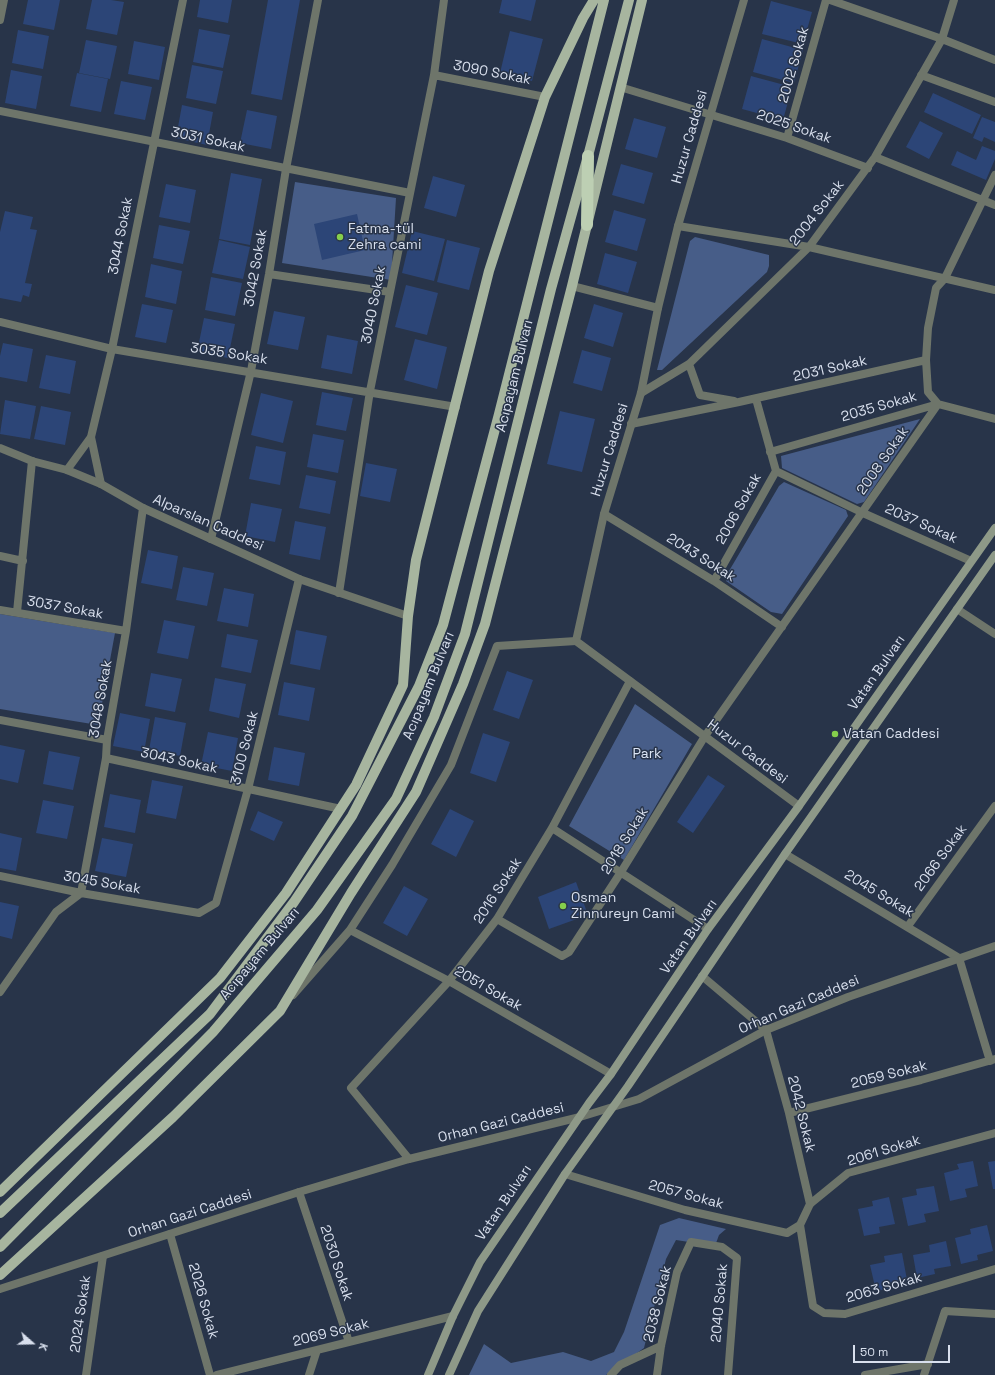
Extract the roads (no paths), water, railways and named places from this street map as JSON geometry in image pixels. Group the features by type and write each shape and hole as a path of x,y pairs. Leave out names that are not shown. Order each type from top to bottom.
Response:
{"highway":[{"path":"587,225 588,156"}],"main road":[{"path":"0,1192 220,978 286,893 356,785 403,686 408,616 416,560 456,407 489,271 546,98 583,18 594,0"},
{"name":"Acıpayam Bulvarı","path":"0,1213 210,1014 294,902 352,816 419,686 443,624 495,429 604,0"},
{"name":"Acıpayam Bulvarı","path":"0,1247 213,1032 317,910 396,799 434,717 465,634 551,289 629,0"},
{"path":"0,1275 173,1117 280,1011 351,893 416,792 463,684 485,624 572,286 642,0"},
{"name":"Vatan Bulvarı","path":"428,1375 453,1316 480,1262 611,1074 708,929 799,806 995,528"},
{"name":"Vatan Bulvarı","path":"449,1375 478,1311 565,1174 614,1106 786,854 995,555"}],"street":[{"path":"0,20 4,0"},
{"name":"3044 Sokak","path":"67,470 91,437 112,349 183,0"},
{"name":"3042 Sokak","path":"211,539 251,371 286,169 318,0"},
{"name":"3040 Sokak","path":"339,593 370,391 434,75 444,0"},
{"name":"Huzur Caddesi","path":"744,0 678,226 658,308 641,393 604,514 576,641 799,806"},
{"name":"2002 Sokak","path":"787,138 826,0"},
{"path":"830,0 942,38 995,60"},
{"name":"2004 Sokak","path":"641,393 690,364 810,247 875,157 942,38 954,0"},
{"name":"3090 Sokak","path":"434,75 546,98"},
{"path":"921,75 995,102"},
{"name":"2025 Sokak","path":"620,87 710,113 787,138 868,168"},
{"name":"3031 Sokak","path":"0,111 410,193"},
{"path":"875,157 995,205"},
{"path":"938,404 928,392 926,360 928,328 936,288 944,278 995,175"},
{"path":"678,226 810,247 995,290"},
{"path":"269,274 390,292"},
{"path":"572,286 658,308"},
{"name":"3035 Sokak","path":"0,322 112,349 370,391 456,407"},
{"name":"2031 Sokak","path":"631,424 756,399 926,360"},
{"path":"690,364 700,395 739,402"},
{"path":"756,399 776,471"},
{"name":"2035 Sokak","path":"770,452 938,404 995,419"},
{"name":"2008 Sokak","path":"705,736 863,513 938,404"},
{"path":"91,437 101,484"},
{"name":"Alparslan Caddesi","path":"0,448 32,461 67,470 101,484 143,508 299,578 408,616"},
{"path":"17,612 32,461"},
{"name":"2037 Sokak","path":"776,471 863,513 972,561"},
{"name":"2006 Sokak","path":"714,581 776,471"},
{"name":"3048 Sokak","path":"81,894 106,758 107,740 126,631 143,508"},
{"name":"2043 Sokak","path":"604,514 714,581 782,627"},
{"path":"0,556 23,561"},
{"name":"3100 Sokak","path":"199,912 216,903 248,789 299,578"},
{"path":"957,609 995,634"},
{"name":"3037 Sokak","path":"0,610 126,631"},
{"path":"280,1011 350,930 392,865 451,765 496,646 576,641"},
{"name":"2016 Sokak","path":"409,1159 351,1088 449,981 497,919 552,828 630,682"},
{"path":"0,720 107,740"},
{"name":"2018 Sokak","path":"497,919 562,956 569,952 621,872 705,736"},
{"name":"3043 Sokak","path":"106,758 341,809"},
{"name":"2066 Sokak","path":"908,926 995,806"},
{"path":"552,828 708,929"},
{"name":"2045 Sokak","path":"786,854 959,958"},
{"name":"3045 Sokak","path":"0,876 81,894 199,912"},
{"path":"0,992 56,912 81,894"},
{"name":"2051 Sokak","path":"350,930 449,981 611,1074"},
{"name":"Orhan Gazi Caddesi","path":"0,1289 299,1192 409,1159 580,1117 639,1099 766,1030 848,997 995,946"},
{"path":"959,958 992,1060"},
{"path":"702,976 766,1030"},
{"name":"2042 Sokak","path":"766,1030 789,1113 810,1204"},
{"name":"2059 Sokak","path":"789,1113 922,1080 992,1060"},
{"name":"2061 Sokak","path":"800,1225 810,1204 848,1174 995,1133"},
{"name":"2057 Sokak","path":"565,1174 685,1210 788,1233 800,1225"},
{"name":"2030 Sokak","path":"299,1192 349,1342"},
{"name":"2063 Sokak","path":"800,1225 814,1306 824,1313 845,1314 995,1269"},
{"name":"2026 Sokak","path":"170,1234 210,1375"},
{"name":"2038 Sokak","path":"657,1375 661,1346 677,1272 691,1242 715,1246"},
{"name":"2040 Sokak","path":"715,1246 722,1247 737,1258 728,1375"},
{"name":"2024 Sokak","path":"86,1375 103,1256"},
{"path":"924,1375 945,1311 995,1314"},
{"name":"2069 Sokak","path":"216,1375 453,1316"},
{"path":"611,1375 620,1365 661,1346"},
{"path":"309,1375 318,1350"},
{"path":"865,1375 928,1364"}],"place":[{"name":"Fatma-tül Zehra cami","path":"340,237"},
{"name":"Vatan Caddesi","path":"835,734"},
{"name":"Osman Zinnureyn Cami","path":"563,906"}],"park label":[{"name":"Park","path":"647,754"}]}
